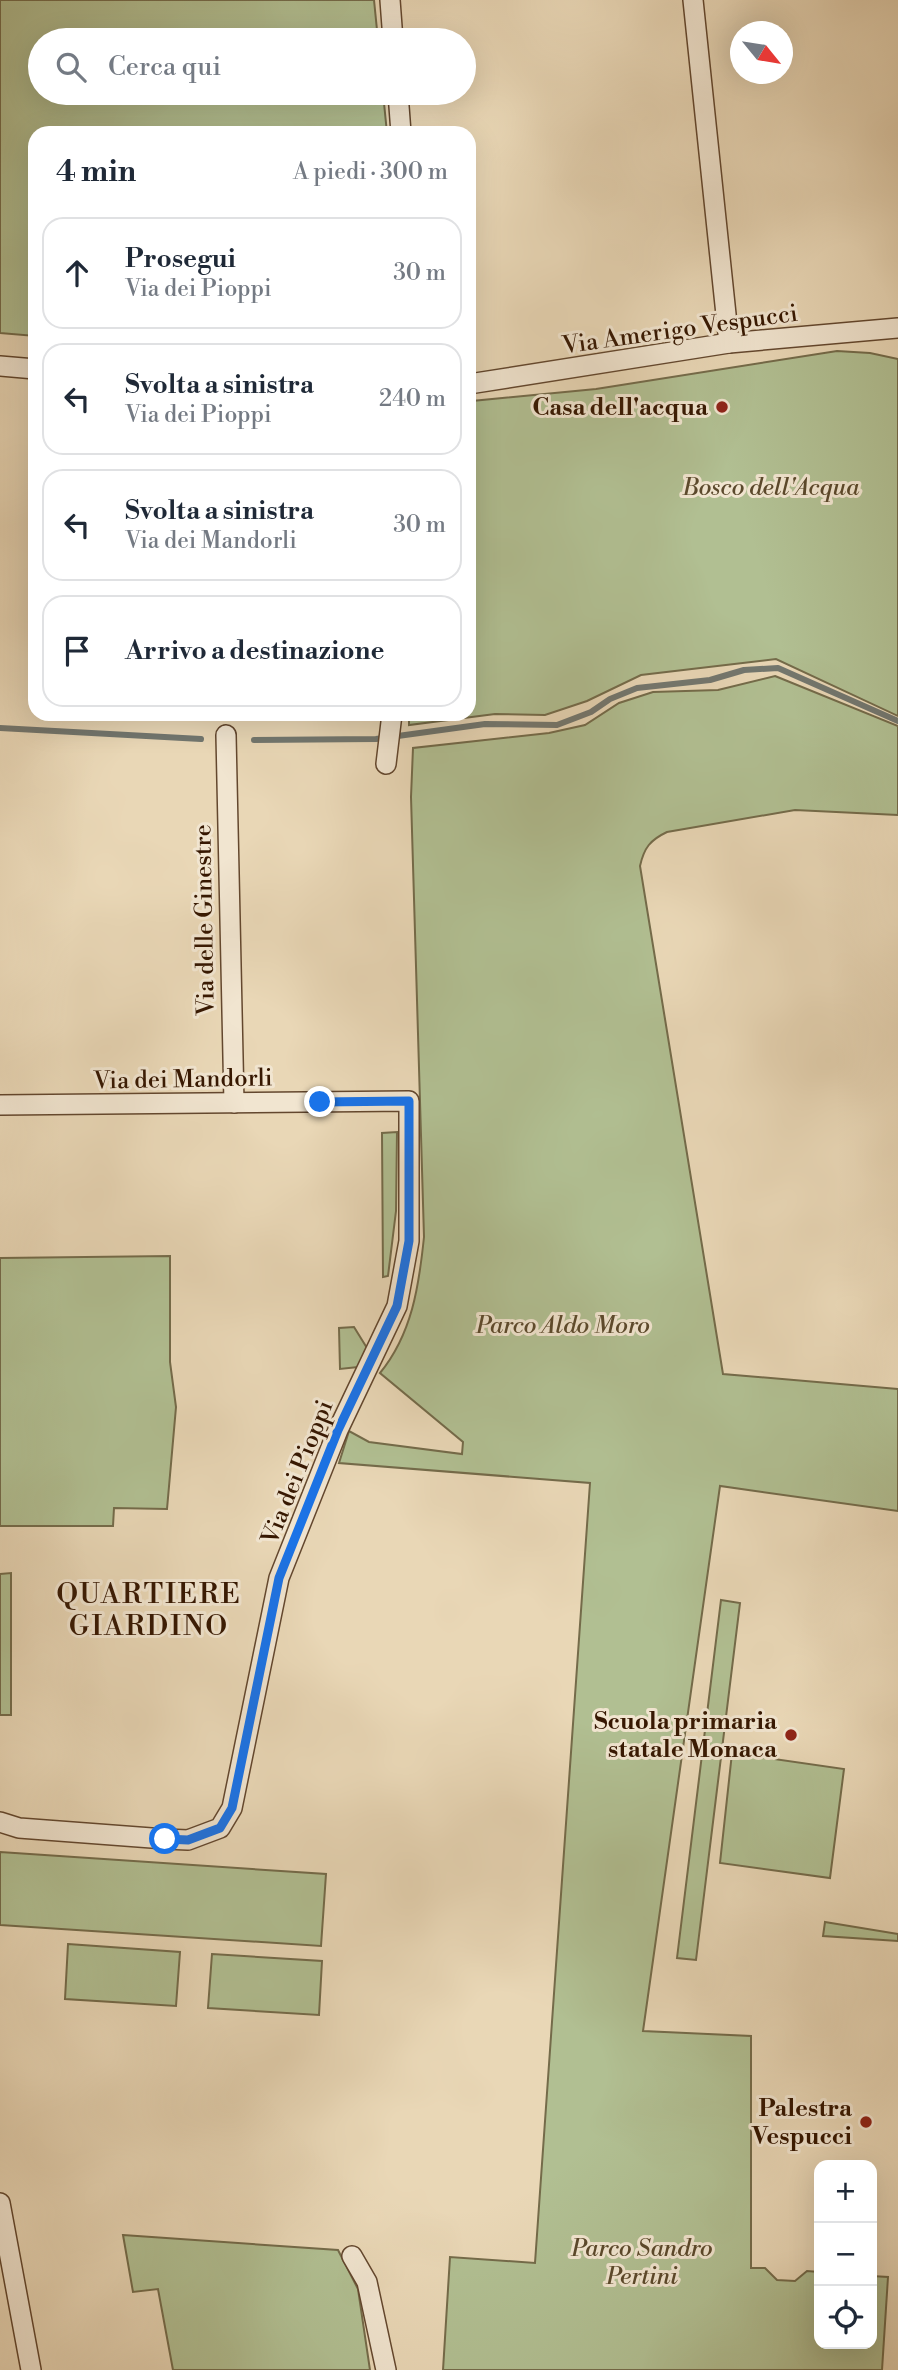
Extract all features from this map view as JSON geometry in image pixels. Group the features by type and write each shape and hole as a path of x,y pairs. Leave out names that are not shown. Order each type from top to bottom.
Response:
{"street":[{"path":"390,0 392,28"},
{"path":"693,0 729,343"},
{"path":"399,105 400,126"},
{"name":"Via Amerigo Vespucci","path":"476,383 729,343 898,328"},
{"path":"870,331 898,339"},
{"path":"0,366 28,368"},
{"path":"386,764 391,721"},
{"name":"Via delle Ginestre","path":"226,735 234,1103"},
{"name":"Via dei Mandorli","path":"0,1105 409,1101"},
{"name":"Via dei Pioppi","path":"0,1822 19,1828 188,1840 220,1828 232,1808 279,1578 338,1430 397,1306 409,1241 409,1101"},
{"path":"0,2206 31,2370"},
{"path":"352,2256 367,2282 386,2370"}],"green space":[{"path":"0,0 374,0 377,28 28,28 28,105 384,105 386,126 28,126 28,335 0,333"},
{"name":"Bosco dell'Acqua","path":"837,351 870,353 898,359 898,716 776,659 641,675 587,701 545,715 476,716 476,401 596,389"},
{"name":"Parco Aldo Moro","path":"775,676 898,726 898,815 795,810 667,832 649,845 640,866 723,1374 898,1389 898,1511 720,1486 643,2031 751,2036 751,2268 765,2268 777,2280 795,2281 807,2271 814,2272 814,2349 877,2349 877,2276 888,2277 882,2370 443,2370 450,2257 535,2263 590,1483 339,1463 349,1431 369,1442 462,1454 463,1442 380,1373 407,1326 420,1273 424,1237 411,797 413,748 549,733 585,725 619,703 653,692 718,690"},
{"name":"Bosco dell'Acqua","path":"409,721 440,721 409,725"},
{"path":"397,1132 396,1211 388,1276 383,1277 382,1133"},
{"path":"170,1256 170,1362 176,1407 167,1509 114,1508 113,1526 0,1526 0,1258"},
{"path":"354,1327 367,1348 358,1367 340,1369 339,1328"},
{"path":"11,1573 11,1715 0,1715 0,1574"},
{"path":"721,1600 740,1603 696,1960 677,1958"},
{"path":"732,1753 844,1769 830,1878 720,1863"},
{"path":"0,1852 326,1874 321,1946 0,1925"},
{"path":"825,1922 898,1934 898,1941 823,1936"},
{"path":"68,1944 180,1952 176,2006 65,1999"},
{"path":"212,1954 322,1961 319,2015 208,2008"},
{"path":"123,2235 338,2250 358,2289 370,2370 173,2370 158,2289 133,2292"}],"waterway":[{"path":"254,740 376,739 485,724 557,725 591,712 610,699 637,688 710,680 744,670 778,668 898,721"},
{"path":"0,728 201,739"}],"place":[{"name":"Casa dell'acqua","path":"722,407"},
{"name":"Scuola primaria statale Monaca","path":"791,1735"},
{"name":"Palestra Vespucci","path":"866,2122"}],"district":[{"name":"QUARTIERE GIARDINO","path":"149,1609"}],"route":[{"path":"165,1839 188,1840 220,1828 232,1808 279,1578 338,1430 397,1306 409,1241 409,1101 320,1102"}],"park label":[{"name":"Parco Sandro Pertini","path":"642,2262"}]}
